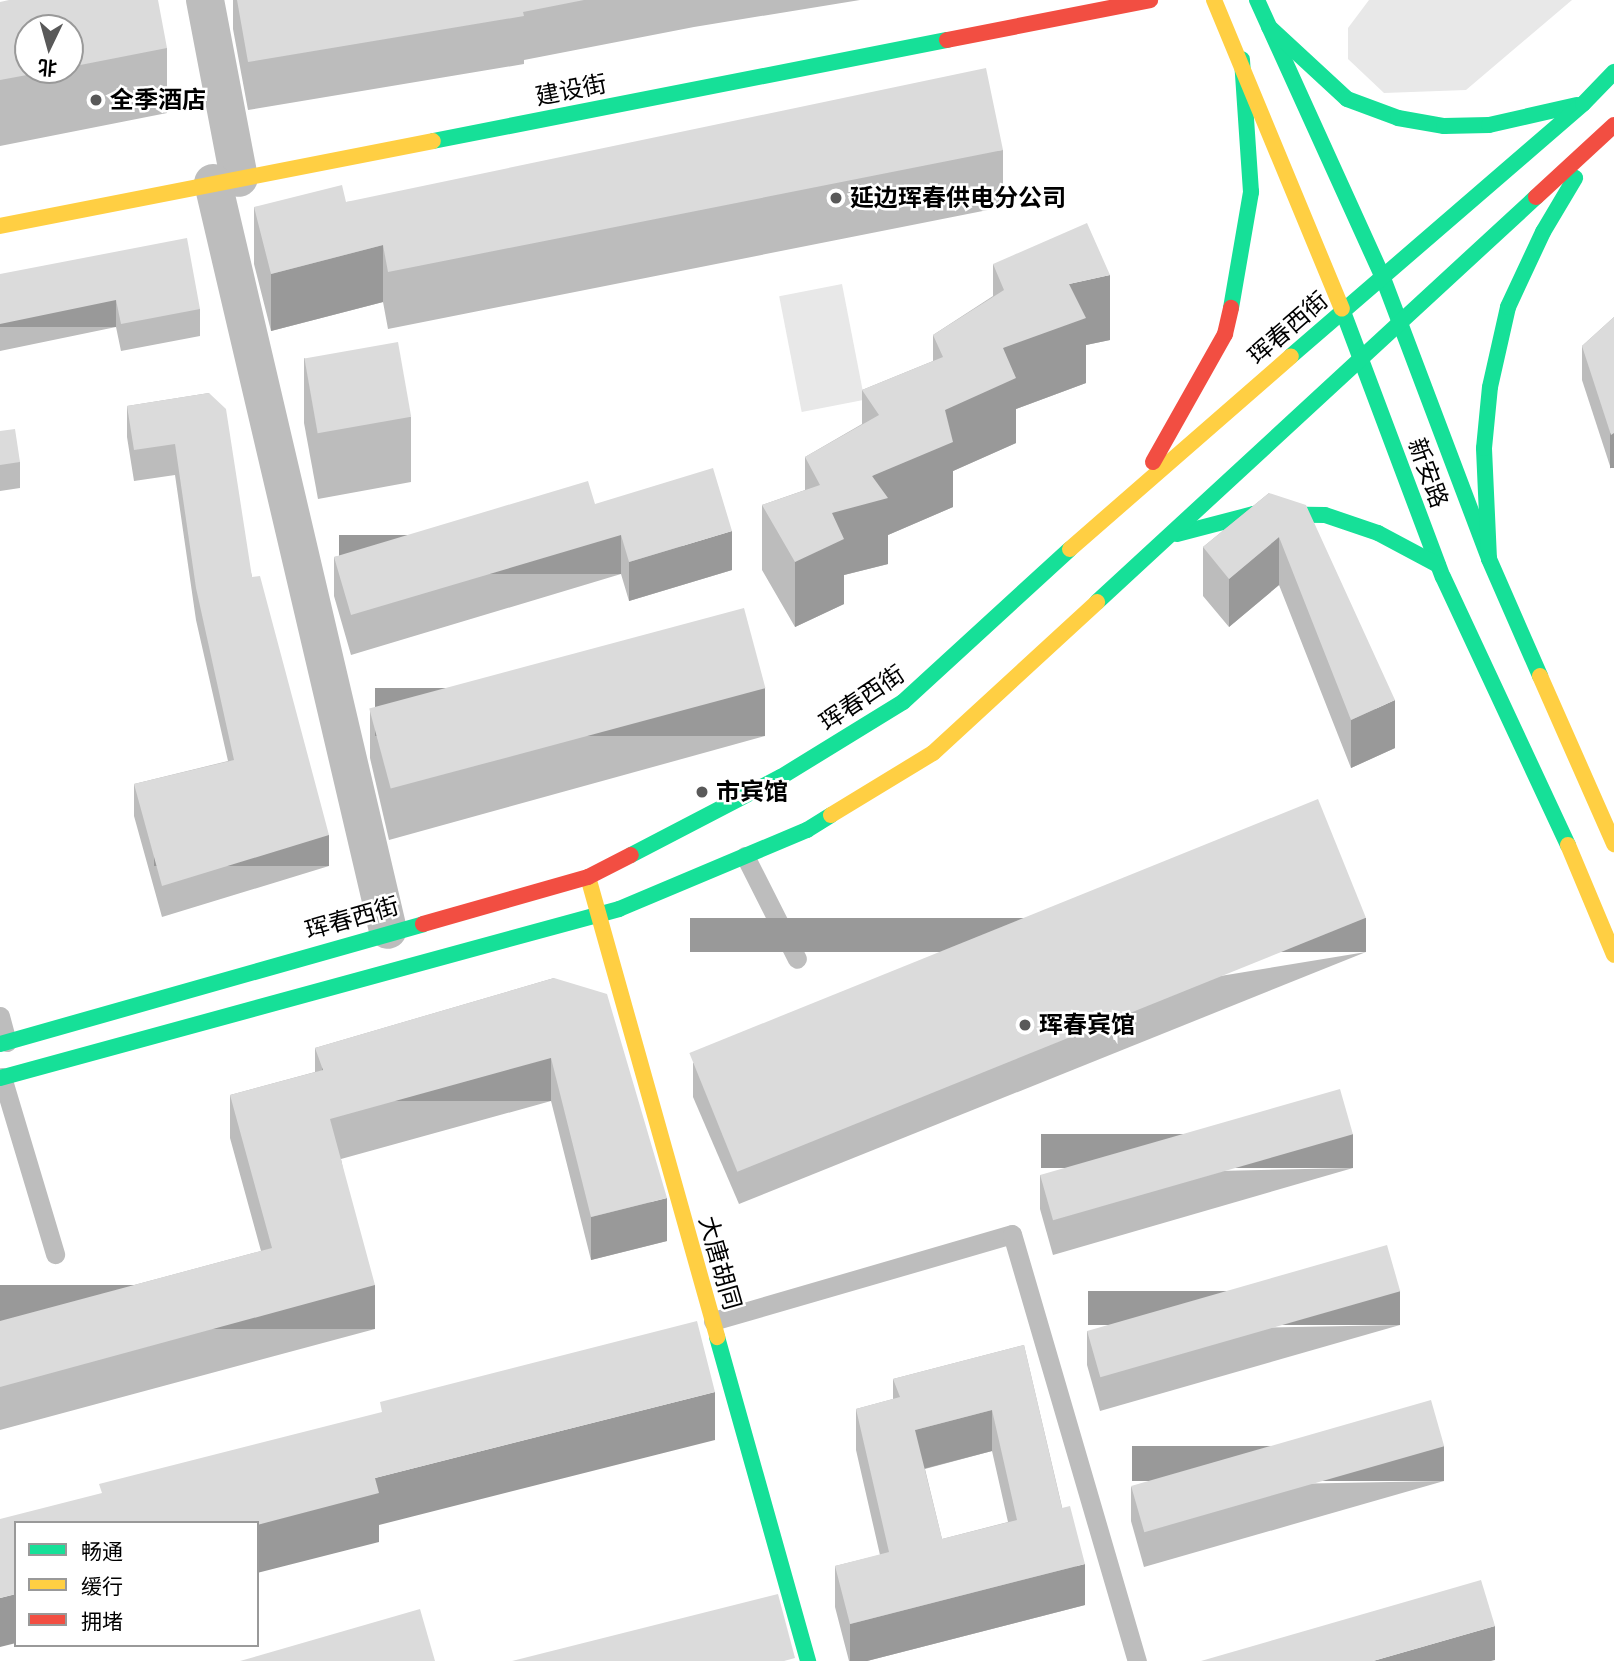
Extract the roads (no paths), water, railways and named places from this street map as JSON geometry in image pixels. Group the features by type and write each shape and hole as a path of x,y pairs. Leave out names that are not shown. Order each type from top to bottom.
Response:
{"main road":[{"name":"建设街","path":"0,226 1150,0"},
{"name":"新安路","path":"1214,0 1241,59 1343,311 1438,565 1564,780 1614,844"},
{"name":"新安路","path":"1257,0 1383,278 1489,559 1564,780 1614,955"},
{"path":"1269,27 1347,99 1398,118 1444,126 1489,125 1583,104"},
{"path":"1140,486 1225,334 1246,241 1251,192 1241,59"},
{"name":"珲春西街","path":"3,1043 388,930 588,877 781,777 903,702 1140,486 1583,104 1614,72"},
{"path":"1,1078 599,915 807,830 933,753 1362,361 1614,125"},
{"path":"1489,559 1483,448 1490,387 1508,307 1543,232 1600,138"},
{"path":"1171,535 1254,514 1325,514 1378,533 1438,565"},
{"name":"大唐胡同","path":"588,877 808,1661"}],"street":[{"path":"205,0 226,181 388,930"}],"lane":[{"path":"745,856 797,959"},
{"path":"0,1016 3,1043"},
{"path":"1,1078 55,1254"},
{"path":"713,1321 1012,1234 1137,1661"}],"place":[{"name":"全季酒店","path":"96,100"},
{"name":"延边珲春供电分公司","path":"836,198"},
{"name":"市宾馆","path":"702,792"},
{"name":"珲春宾馆","path":"1025,1025"}]}
